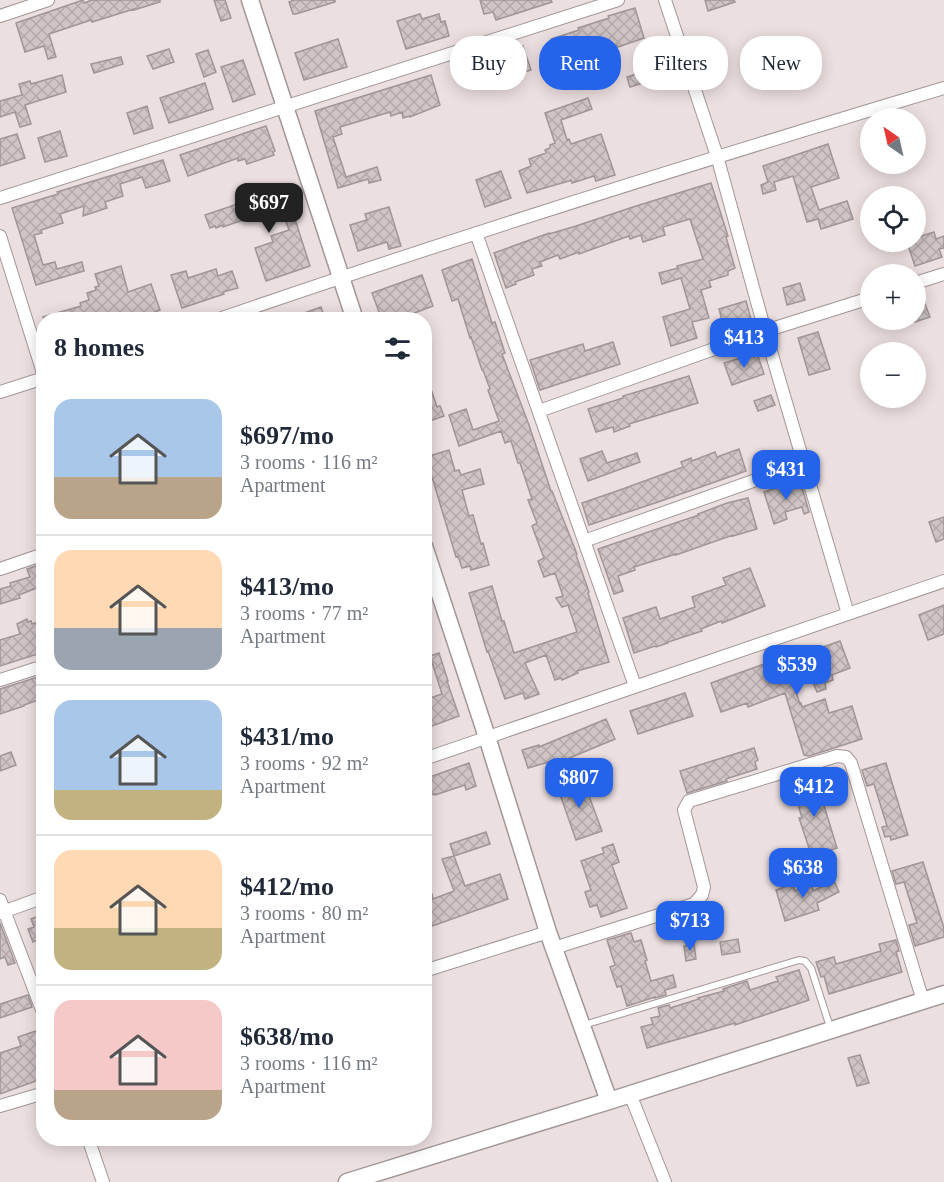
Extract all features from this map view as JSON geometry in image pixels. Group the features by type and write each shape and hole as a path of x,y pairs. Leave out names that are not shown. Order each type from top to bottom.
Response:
{"street":[{"path":"0,16 48,0"},
{"path":"250,0 353,312"},
{"path":"0,198 618,0"},
{"path":"665,0 717,156 765,331 848,614"},
{"path":"239,312 717,156 944,88"},
{"path":"476,233 635,686"},
{"path":"0,236 36,351"},
{"path":"926,280 944,274"},
{"path":"538,411 765,331 860,301"},
{"path":"0,392 36,380"},
{"path":"584,541 804,463"},
{"path":"0,569 36,557"},
{"path":"432,570 548,932 609,1101"},
{"path":"432,756 944,581"},
{"path":"0,680 36,669"},
{"path":"554,948 694,903 702,895 704,887 684,810 689,801 837,756 846,757 851,763 923,1001"},
{"path":"36,899 2,908 36,995"},
{"path":"432,968 548,932"},
{"path":"347,1182 944,994"},
{"path":"630,1094 665,1182"},
{"path":"0,1106 36,1095"},
{"path":"91,1146 103,1182"}],"lane":[{"path":"582,1025 799,960 805,961 811,968 831,1030"}],"building":[{"path":"83,0 84,3 92,0 160,0 160,2 92,22 91,20 49,34 56,57 48,59 44,46 25,52 16,23"},
{"path":"214,0 225,0 231,18 221,21"},
{"path":"335,0 335,2 293,14 289,2"},
{"path":"480,0 551,0 552,2 496,20 493,12 484,14"},
{"path":"705,0 734,0 735,2 708,11"},
{"path":"635,8 643,36 633,36 633,42 621,46 621,36 560,36 609,18 608,16"},
{"path":"420,14 422,19 439,14 441,22 445,21 449,36 406,49 397,21"},
{"path":"338,39 347,67 304,80 295,53"},
{"path":"169,49 174,62 153,69 147,56"},
{"path":"208,50 216,72 204,77 196,54"},
{"path":"121,57 123,64 94,73 91,64"},
{"path":"527,58 531,70 527,71"},
{"path":"243,60 255,94 233,102 221,67"},
{"path":"62,75 66,92 25,105 31,124 20,127 15,112 0,117 0,101 22,95 19,84 30,81 31,84"},
{"path":"431,75 440,105 410,117 403,118 402,112 391,116 390,112 340,127 342,134 333,137 346,177 377,167 381,180 369,183 368,179 338,188 315,111"},
{"path":"633,75 633,86 630,87 627,77"},
{"path":"205,83 213,109 169,123 160,98"},
{"path":"588,98 592,109 561,120 567,140 569,139 571,144 601,134 615,175 596,181 594,176 572,183 571,180 527,193 519,171 531,166 529,159 546,153 545,150 555,143 545,113"},
{"path":"147,106 153,128 134,134 127,113"},
{"path":"266,126 275,151 274,155 247,164 245,159 238,161 238,158 188,176 180,155"},
{"path":"60,131 67,156 45,162 38,138"},
{"path":"17,134 25,158 0,166 0,139"},
{"path":"828,144 839,178 811,187 819,210 847,201 853,219 821,229 818,219 807,222 793,176 774,182 776,190 763,194 761,185 768,182 763,166"},
{"path":"163,160 170,181 146,188 142,177 120,184 123,196 105,202 107,208 83,216 84,206 60,214 63,223 41,230 42,233 34,235 43,265 55,262 57,269 82,262 84,271 36,285 12,208"},
{"path":"501,171 511,198 485,207 476,180"},
{"path":"711,183 728,236 726,237 735,268 728,271 728,275 709,281 711,287 701,290 709,318 692,322 697,338 671,346 663,317 690,309 681,278 662,284 659,273 703,259 690,219 663,227 665,235 643,242 641,235 630,239 629,236 579,254 579,252 560,259 558,255 540,262 542,266 532,269 534,275 506,288 494,253 549,233"},
{"path":"285,188 310,266 266,281 255,248 273,242 271,236 289,230 281,207 216,228 215,226 210,228 205,215"},
{"path":"389,207 401,246 389,249 387,242 358,251 350,225 367,220 365,214"},
{"path":"934,232 936,239 944,236 944,248 939,249 942,257 914,264 910,252 926,252 926,235"},
{"path":"472,259 492,323 495,322 505,353 502,354 551,491 577,554 609,662 577,671 578,673 562,680 561,678 555,680 546,655 525,663 539,694 525,699 523,693 505,699 487,652 469,593 492,586 514,653 577,632 568,605 562,607 556,598 563,596 555,573 544,577 538,561 544,558 532,526 537,523 528,500 532,499 511,441 505,443 501,431 459,446 449,415 466,409 473,430 499,421 458,299 452,301 442,270"},
{"path":"121,266 128,292 151,284 160,310 155,312 60,312 81,306 80,303 89,300 87,293 96,290 95,287 99,286 95,274"},
{"path":"216,269 218,276 232,271 238,288 182,308 171,275 186,271 188,278"},
{"path":"422,275 433,306 417,312 379,312 372,293"},
{"path":"800,283 805,300 787,305 783,288"},
{"path":"746,301 751,319 724,328 719,309"},
{"path":"926,306 930,317 926,318"},
{"path":"321,307 323,312 307,312"},
{"path":"818,332 830,369 809,375 798,338"},
{"path":"613,342 620,364 540,390 530,360 583,344 585,351"},
{"path":"757,353 764,374 732,385 724,363"},
{"path":"689,376 698,403 629,424 630,426 614,432 613,427 596,432 588,409"},
{"path":"432,392 437,407 440,406 444,416 432,420"},
{"path":"771,395 775,405 758,411 754,401"},
{"path":"739,449 746,471 589,525 582,503 683,467 681,462 691,458 692,461 715,452 717,457"},
{"path":"449,450 455,471 459,470 461,475 480,469 484,484 462,490 469,516 473,515 489,565 471,570 470,566 462,568 458,556 456,557 432,477 432,455"},
{"path":"602,451 607,463 637,453 640,462 588,481 580,459"},
{"path":"800,480 809,512 804,514 802,507 785,512 787,519 774,524 764,492"},
{"path":"748,498 757,529 634,567 635,570 618,576 623,591 614,594 598,549 699,515 727,503"},
{"path":"944,517 944,539 936,542 929,522"},
{"path":"36,566 36,588 19,595 20,598 0,604 0,589 11,586 10,583 30,577 27,569"},
{"path":"750,568 765,606 722,623 721,621 701,629 702,631 634,653 623,618 656,607 660,619 695,607 692,597 726,585 723,578"},
{"path":"944,605 944,634 928,640 919,615"},
{"path":"27,619 32,624 36,623 36,655 0,666 0,640 20,634 17,624"},
{"path":"840,641 850,668 832,675 833,680 825,683 826,689 817,692 812,680 794,686 802,707 825,699 829,713 852,706 862,739 809,756 804,755 785,693 748,707 747,703 721,712 711,683"},
{"path":"439,653 459,716 432,726 432,697 442,694 432,655"},
{"path":"36,678 36,701 0,714 0,689"},
{"path":"685,693 693,716 638,734 630,711"},
{"path":"606,719 615,739 560,762 559,759 528,768 522,750 539,745 539,747"},
{"path":"754,748 758,760 755,762 757,769 687,793 680,771"},
{"path":"11,752 16,765 0,771 0,756"},
{"path":"469,763 476,786 466,790 465,785 432,795 432,776"},
{"path":"886,763 908,835 891,840 890,836 885,837 882,827 887,826 874,784 867,786 862,770"},
{"path":"815,776 837,848 812,857 799,818 802,818 793,788 801,785 800,780"},
{"path":"582,777 602,831 576,840 557,786"},
{"path":"486,832 490,844 454,856 450,844"},
{"path":"613,844 619,862 612,865 627,908 601,917 597,905 590,907 585,892 591,890 581,861 604,853 602,848"},
{"path":"454,856 465,886 500,874 508,899 432,926 432,894 433,899 454,891 442,859"},
{"path":"923,862 944,928 944,937 915,946 909,925 917,923 904,882 896,884 892,871"},
{"path":"834,881 839,892 817,903 819,910 785,921 776,890 793,884 795,891 812,885 813,891"},
{"path":"36,917 36,940 33,942 28,929 34,927 31,919"},
{"path":"0,923 15,963 8,965 5,957 0,959"},
{"path":"631,933 634,942 641,940 651,981 673,975 676,987 665,990 666,995 627,1006 621,986 617,987 610,967 615,965 607,940"},
{"path":"738,939 740,952 722,955 720,942"},
{"path":"896,940 899,951 896,952 902,972 829,994 824,976 821,977 816,962 834,957 836,964 881,951 879,944"},
{"path":"694,944 696,959 686,961 684,946"},
{"path":"799,970 809,1000 735,1025 735,1023 647,1048 641,1027 653,1024 651,1018 660,1016 658,1008 669,1005 670,1008 724,991 723,989 747,981 750,990 778,981 776,977"},
{"path":"28,995 32,1007 0,1018 0,1004"},
{"path":"36,1031 36,1081 0,1094 0,1053 21,1046 18,1037"},
{"path":"860,1055 869,1083 857,1086 848,1058"}]}
